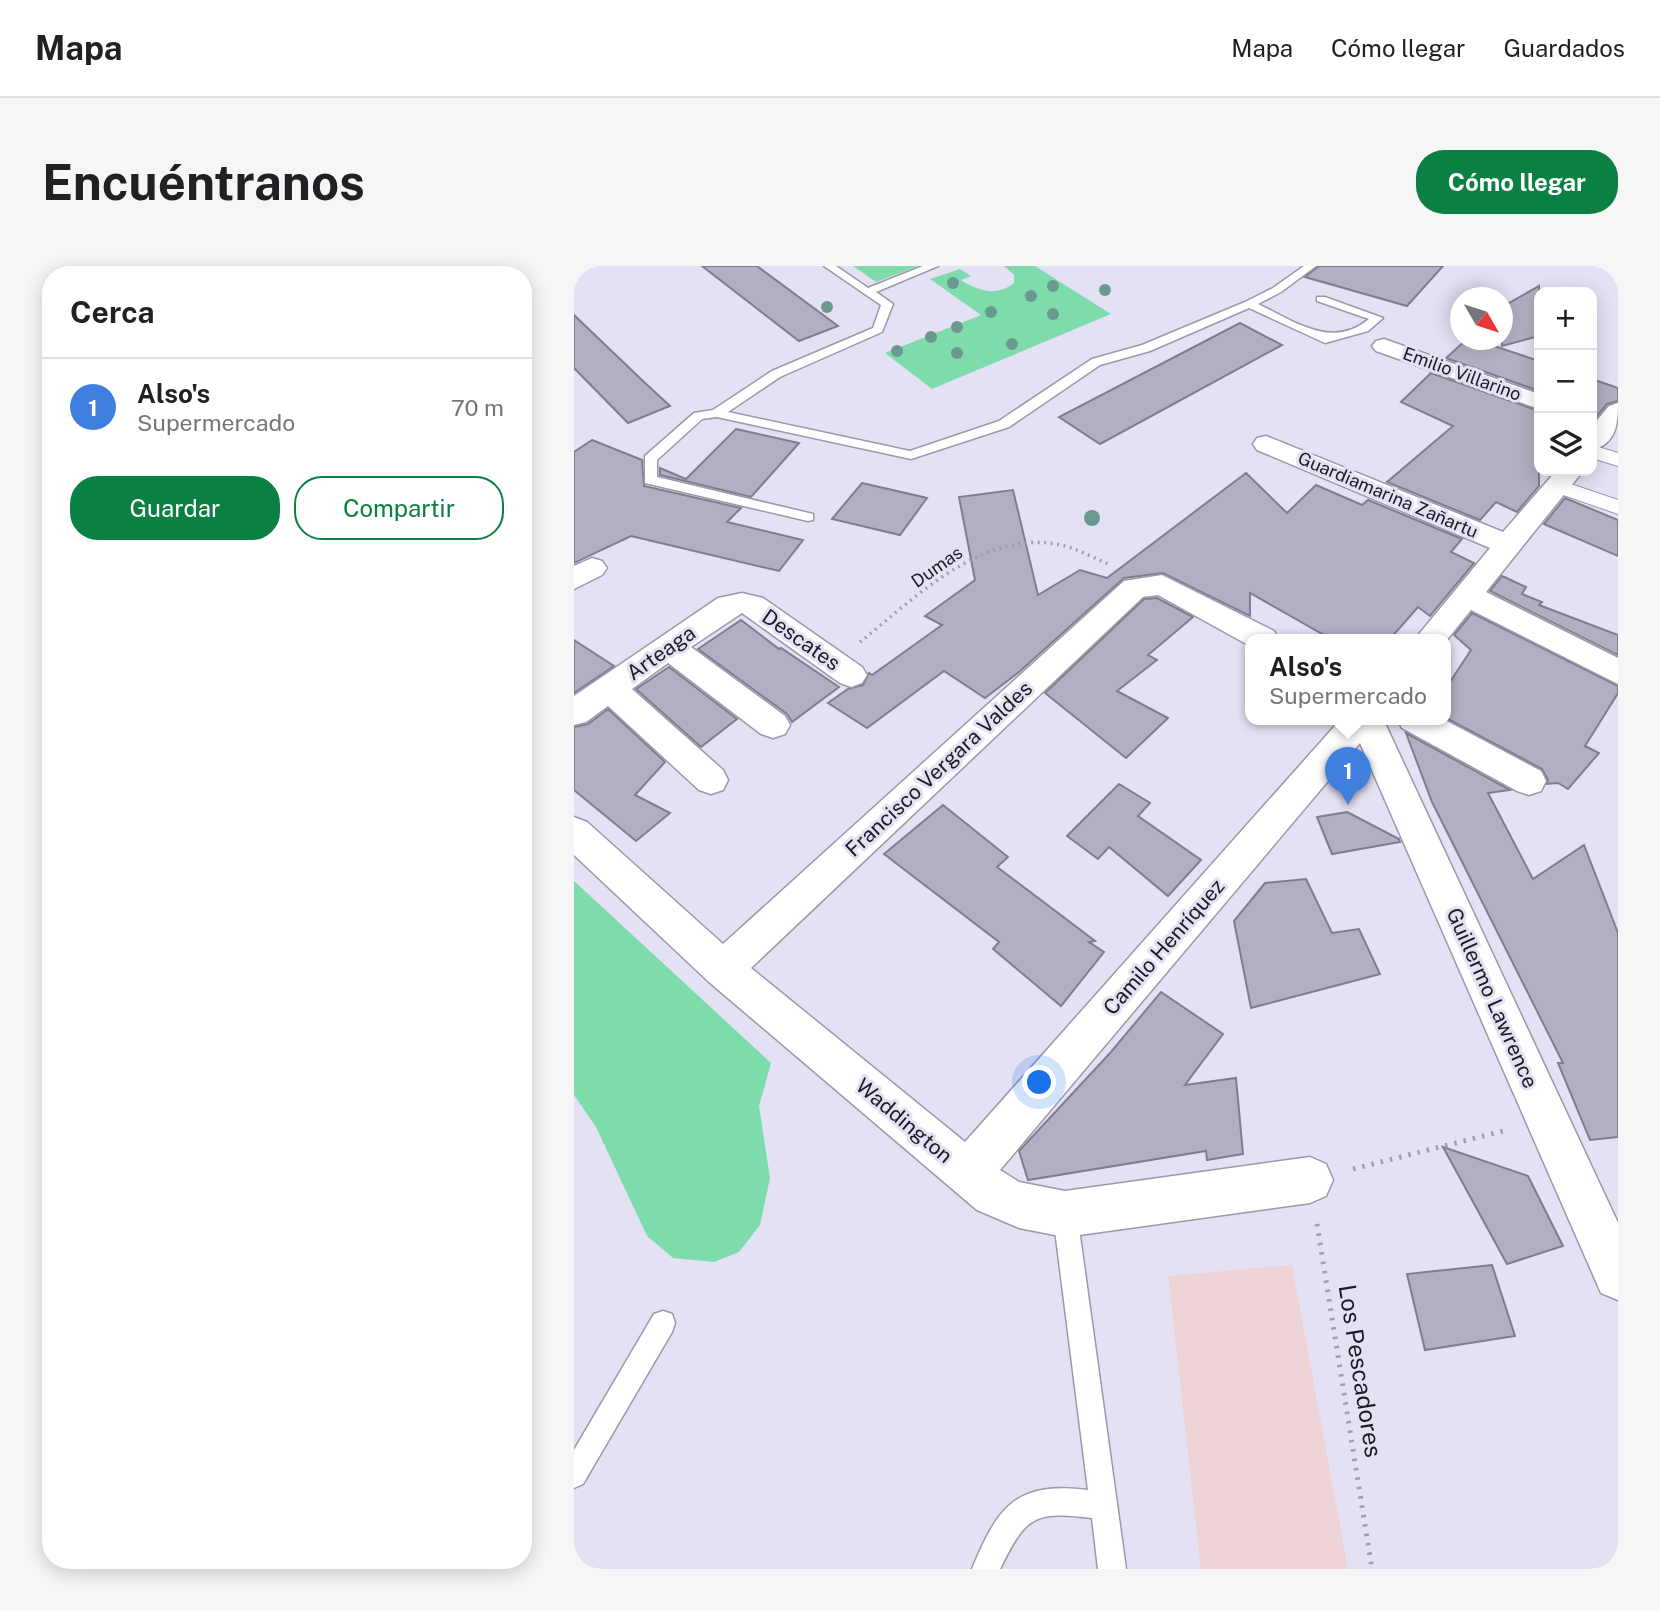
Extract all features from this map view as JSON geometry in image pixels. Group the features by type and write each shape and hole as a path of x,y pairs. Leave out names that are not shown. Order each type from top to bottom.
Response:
{"street":[{"name":"Emilio Villarino","path":"1384,346 1534,400"},
{"name":"Guardiamarina Zañartu","path":"1266,444 1510,546"},
{"path":"1597,453 1618,460"},
{"path":"1434,634 1565,478 1618,507"},
{"name":"Francisco Vergara Valdes","path":"723,969 1135,588 1162,585 1254,634"},
{"path":"1467,595 1618,672"},
{"name":"Arteaga","path":"574,713 729,606 742,603 752,605"},
{"name":"Descates","path":"752,605 841,669"},
{"path":"670,648 773,725"},
{"path":"610,688 711,780"},
{"name":"Camilo Henríquez","path":"967,1174 1356,725"},
{"name":"Guillermo Lawrence","path":"1369,725 1618,1276"},
{"path":"1425,725 1529,781"},
{"name":"Waddington","path":"574,832 723,969 993,1194 1019,1205 1065,1214 1310,1180"}],"lane":[{"path":"717,413 776,374 878,330 887,304 829,266"},
{"path":"867,292 933,266"},
{"path":"808,517 650,480 650,459 698,415 717,413 911,456 1004,425 1096,362 1146,348 1249,304 1277,290 1311,266"},
{"path":"1249,304 1325,339 1364,329 1377,318 1321,299"},
{"path":"1065,1214 1112,1569"},
{"path":"574,1475 663,1323"},
{"path":"986,1569 1016,1518 1039,1502 1102,1505"}],"path":[{"name":"Dumas","path":"841,669 966,561 1006,546 1053,543 1115,566"},
{"path":"1310,1180 1548,1120"},
{"name":"Los Pescadores","path":"1310,1180 1373,1569"}],"shaded area":[{"path":"1292,1265 1348,1569 1201,1569 1168,1276"}],"green space":[{"path":"853,266 918,266 876,282"},
{"path":"1004,266 1035,266 1111,314 932,389 885,353 981,315 930,279 960,269 971,276 961,280 967,284 987,291 1001,290 1014,283 1014,275"},
{"path":"574,881 771,1063 759,1106 770,1178 760,1225 739,1252 714,1262 673,1258 647,1236 596,1127 574,1095"}],"building":[{"path":"702,266 757,266 838,326 799,341"},
{"path":"1319,266 1443,266 1407,306 1305,277"},
{"path":"1534,289 1534,337 1513,343 1513,301"},
{"path":"574,315 670,406 628,423 574,368"},
{"path":"1240,323 1282,345 1100,444 1059,417"},
{"path":"1455,350 1506,350 1534,359 1534,389 1446,358"},
{"path":"1431,373 1534,409 1534,476 1539,476 1539,486 1517,512 1496,502 1480,520 1387,482 1453,426 1401,402"},
{"path":"1597,381 1618,388 1618,401 1607,404 1597,416"},
{"path":"736,429 799,443 751,497 660,475 660,468 686,479"},
{"path":"592,440 642,460 644,486 741,508 727,522 803,540 779,571 631,536 574,563 574,452"},
{"path":"1246,473 1287,513 1316,485 1362,505 1368,500 1462,539 1451,552 1474,563 1430,616 1418,607 1394,634 1322,634 1250,593 1250,616 1163,573 1124,578 1019,672 985,698 944,671 867,728 828,703 848,689 863,685 869,673 872,675 942,625 925,616 975,580 959,497 1013,490 1038,595 1080,570 1107,578"},
{"path":"862,483 927,498 900,535 832,519"},
{"path":"1565,498 1618,520 1618,556 1544,524"},
{"path":"1502,576 1526,587 1522,594 1542,602 1539,605 1618,635 1618,655 1490,591"},
{"path":"1157,598 1193,617 1148,655 1157,660 1117,691 1168,718 1126,758 1045,693 1144,599"},
{"path":"1472,613 1618,686 1618,693 1585,746 1599,753 1568,789 1558,783 1547,784 1548,780 1542,769 1451,721 1451,680 1471,650 1454,635"},
{"path":"741,620 779,649 839,687 792,722 787,714 698,649"},
{"path":"574,640 614,666 574,693"},
{"path":"669,667 737,719 701,747 636,689"},
{"path":"608,709 665,762 635,795 670,813 636,841 574,790 574,727 588,724"},
{"path":"1406,733 1510,790 1488,793 1533,879 1584,845 1618,933 1618,1137 1590,1140 1558,1063 1563,1063 1432,802"},
{"path":"1119,784 1150,803 1138,816 1201,860 1168,896 1109,847 1098,859 1067,836"},
{"path":"943,805 1008,857 997,867 1095,941 1089,942 1104,952 1061,1006 993,949 999,942 884,854"},
{"path":"1347,812 1399,839 1400,842 1332,854 1317,817"},
{"path":"1306,879 1332,933 1359,929 1380,974 1251,1008 1234,921 1265,883"},
{"path":"1161,992 1223,1034 1185,1085 1236,1078 1243,1154 1207,1160 1206,1151 1028,1180 1019,1151 1111,1052"},
{"path":"1443,1147 1528,1176 1563,1246 1507,1264"},
{"path":"1492,1265 1515,1336 1425,1350 1407,1274"}],"place":[{"name":"Also's","path":"1348,805"}]}
